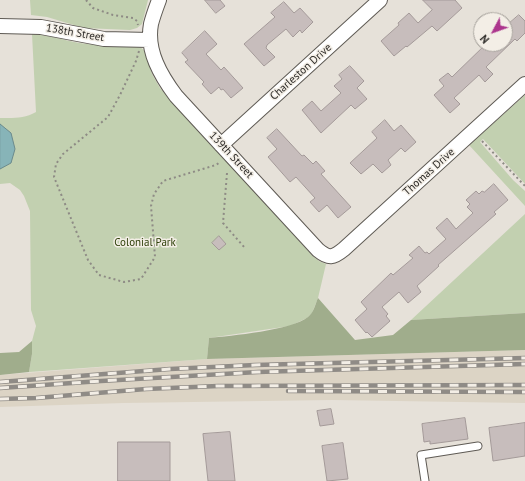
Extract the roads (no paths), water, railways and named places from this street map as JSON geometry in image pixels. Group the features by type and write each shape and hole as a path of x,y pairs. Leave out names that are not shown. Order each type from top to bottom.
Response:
{"street":[{"path":"145,40 159,0"},
{"name":"Charleston Drive","path":"225,149 380,0"},
{"name":"138th Street","path":"0,26 41,27 104,39 145,40"},
{"name":"139th Street","path":"145,40 154,56 162,77 176,96 318,250 326,256 331,257"},
{"name":"Thomas Drive","path":"331,257 344,249 525,84"}],"lane":[{"path":"425,481 421,455 478,446"}],"water":[{"path":"0,124 11,133 15,149 11,163 0,169"}],"railway":[{"path":"0,382 170,369 255,365 525,358"},
{"path":"0,388 258,372 525,364"},
{"path":"0,399 36,398 146,389 218,386 525,385"},
{"path":"288,391 525,392"}],"park label":[{"name":"Colonial Park","path":"145,243"}]}
